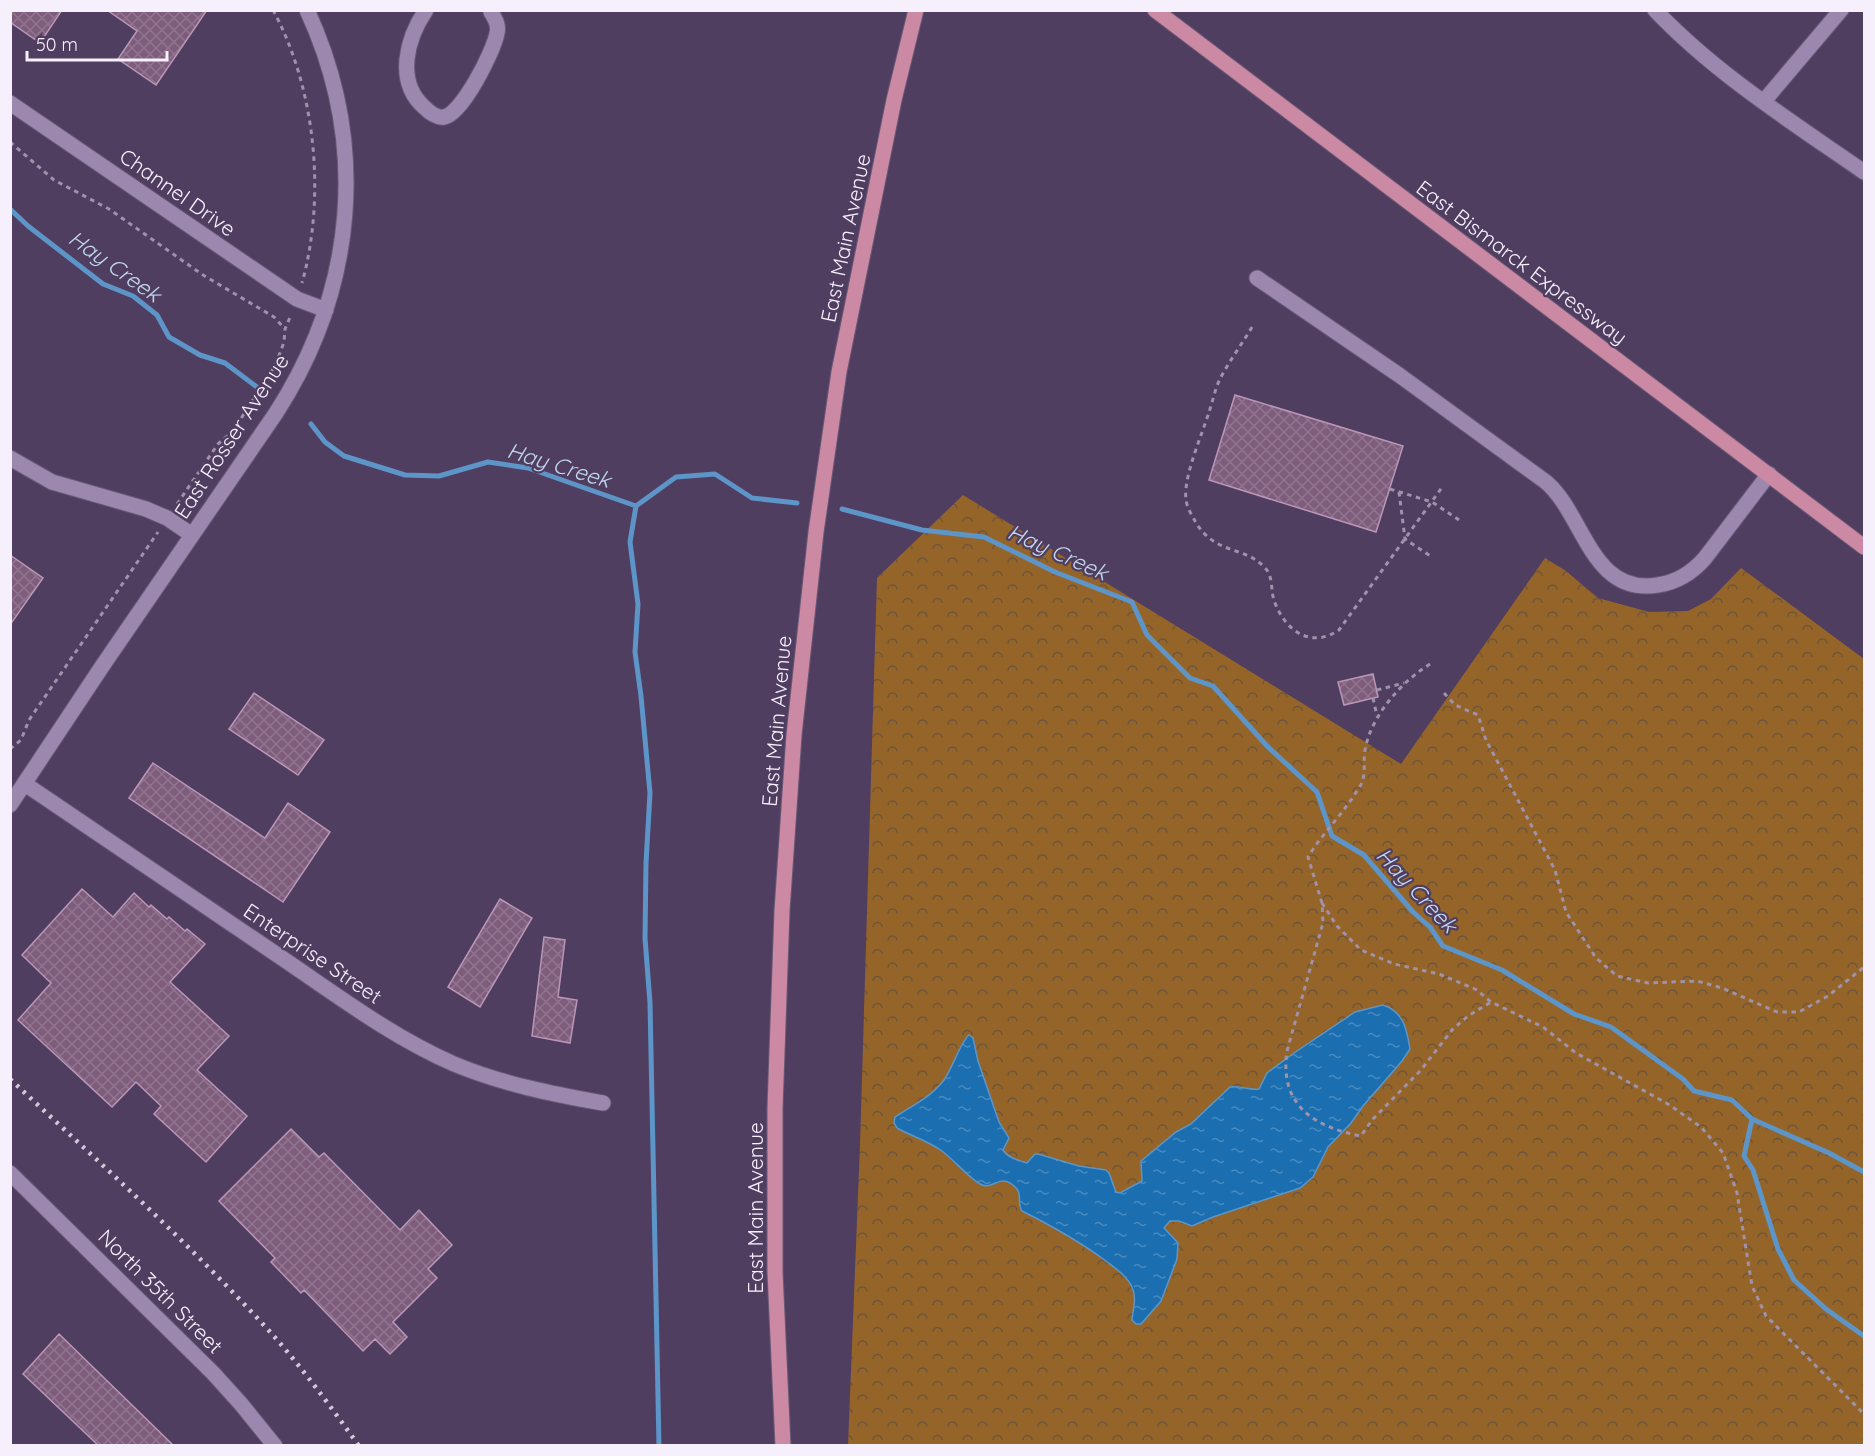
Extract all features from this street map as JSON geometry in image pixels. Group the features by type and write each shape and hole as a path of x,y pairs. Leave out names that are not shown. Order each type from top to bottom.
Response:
{"main road":[{"name":"East Main Avenue","path":"783,1446 775,1272 776,1108 782,911 794,735 816,532 839,372 894,100 916,10"},
{"name":"East Bismarck Expressway","path":"1155,10 1864,547"}],"street":[{"name":"East Rosser Avenue","path":"10,804 276,412 295,381 326,310 341,254 345,216 346,167 340,107 321,40 307,10"},
{"path":"426,10 413,32 408,48 406,63 408,79 418,102 426,110 444,117 462,103 495,40 498,31 497,22 490,11"},
{"path":"1655,10 1678,35 1732,78 1864,172"},
{"path":"1764,101 1841,10"},
{"name":"Channel Drive","path":"10,102 297,299 326,310"},
{"path":"1257,278 1399,375 1546,482 1560,496 1599,562 1627,582 1653,586 1666,584 1687,575 1705,558 1769,474"},
{"path":"10,458 52,482 146,509 167,518 192,535"},
{"name":"Enterprise Street","path":"25,784 364,1013 423,1049 454,1064 519,1086 548,1094 603,1103"},
{"name":"North 35th Street","path":"10,1173 213,1373 275,1446"}],"path":[{"path":"273,10 295,59 305,97 310,130 314,192 306,266"},
{"path":"10,142 54,180 109,210 203,275 274,317 285,329 284,342 276,363 233,432 218,444 29,720 21,740 10,749"},
{"path":"1252,327 1220,379 1190,473 1186,502 1199,528 1210,540 1257,561 1264,567 1269,573 1272,596 1279,611 1294,630 1303,636 1312,638 1331,635 1339,630 1443,486"},
{"path":"1390,489 1432,502 1459,520"},
{"path":"1399,492 1406,539 1432,557"},
{"path":"1430,664 1416,672 1377,716 1365,750 1363,782 1308,857 1322,903 1323,923 1287,1051 1287,1077 1299,1105 1328,1128 1361,1136 1371,1120 1421,1070 1452,1030 1468,1016 1491,1002"},
{"path":"1377,690 1406,683"},
{"path":"1444,693 1455,705 1478,715 1486,740 1555,870 1566,912 1596,958 1617,976 1647,983 1697,981 1722,988 1777,1012 1799,1012 1828,996 1864,967"},
{"path":"1373,698 1377,716"},
{"path":"1322,903 1337,926 1361,950 1394,964 1439,974 1477,990 1491,1002 1543,1027 1576,1053 1668,1104 1701,1127 1723,1153 1737,1193 1752,1286 1766,1316 1864,1414"}],"green space":[{"path":"963,495 1401,764 1545,558 1566,571 1598,598 1649,612 1688,611 1711,599 1741,568 1864,659 1864,1445 848,1446 860,1145 877,578"}],"water":[{"path":"1383,1005 1396,1012 1406,1029 1410,1049 1402,1061 1328,1147 1313,1177 1300,1188 1192,1226 1179,1221 1170,1221 1164,1228 1178,1243 1177,1259 1161,1301 1141,1324 1136,1324 1132,1320 1134,1299 1132,1287 1117,1269 1075,1240 1022,1211 1018,1191 1011,1184 1001,1181 985,1186 980,1184 942,1151 897,1128 894,1123 895,1117 928,1096 939,1086 969,1035 973,1038 978,1061 999,1122 1009,1138 1003,1150 1005,1153 1027,1163 1035,1154 1038,1154 1079,1166 1106,1170 1116,1192 1120,1193 1142,1181 1141,1161 1176,1132 1191,1124 1230,1087 1259,1089 1267,1073 1294,1053 1355,1012"}],"building":[{"path":"10,10 62,10 40,43 10,22"},
{"path":"107,10 207,10 156,85 118,59 137,31"},
{"path":"1235,395 1403,446 1376,532 1209,480"},
{"path":"10,555 43,578 10,625"},
{"path":"1373,674 1378,697 1344,705 1338,682"},
{"path":"254,693 324,740 298,775 229,729"},
{"path":"153,763 265,838 288,803 330,832 283,902 129,798"},
{"path":"82,889 113,917 134,893 149,907 151,905 167,919 169,917 205,944 170,982 229,1036 197,1070 247,1116 206,1162 154,1114 161,1106 136,1082 112,1107 18,1020 51,983 22,955"},
{"path":"500,899 532,918 480,1007 448,987"},
{"path":"544,937 565,940 558,997 577,1000 570,1043 532,1036"},
{"path":"291,1129 319,1157 324,1153 400,1230 419,1210 452,1245 428,1269 437,1278 393,1322 407,1337 390,1354 375,1339 363,1351 304,1290 301,1293 271,1262 275,1258 219,1201"},
{"path":"59,1334 174,1446 99,1446 23,1374"}],"waterway":[{"name":"Hay Creek","path":"10,209 28,226 103,284 133,296 157,315 169,337 200,355 225,363 257,387"},
{"name":"Hay Creek","path":"311,424 325,442 344,456 405,475 439,476 488,462 528,468 636,506 676,477 715,474 752,498 797,503"},
{"path":"636,506 630,542 638,604 635,652 650,793 645,938 650,1003 659,1446"},
{"name":"Hay Creek","path":"842,509 922,530 984,537 1055,572 1132,602 1147,635 1190,678 1213,686 1268,747 1317,792 1332,836 1364,855 1413,912 1430,927 1443,946 1502,970 1574,1014 1611,1027 1683,1079 1694,1091 1732,1100 1752,1119 1829,1153 1864,1172"},
{"path":"1752,1119 1744,1156 1753,1170 1778,1249 1794,1280 1826,1309 1864,1336"}],"railway":[{"path":"10,1079 144,1204 241,1301 295,1361 359,1446"}]}
